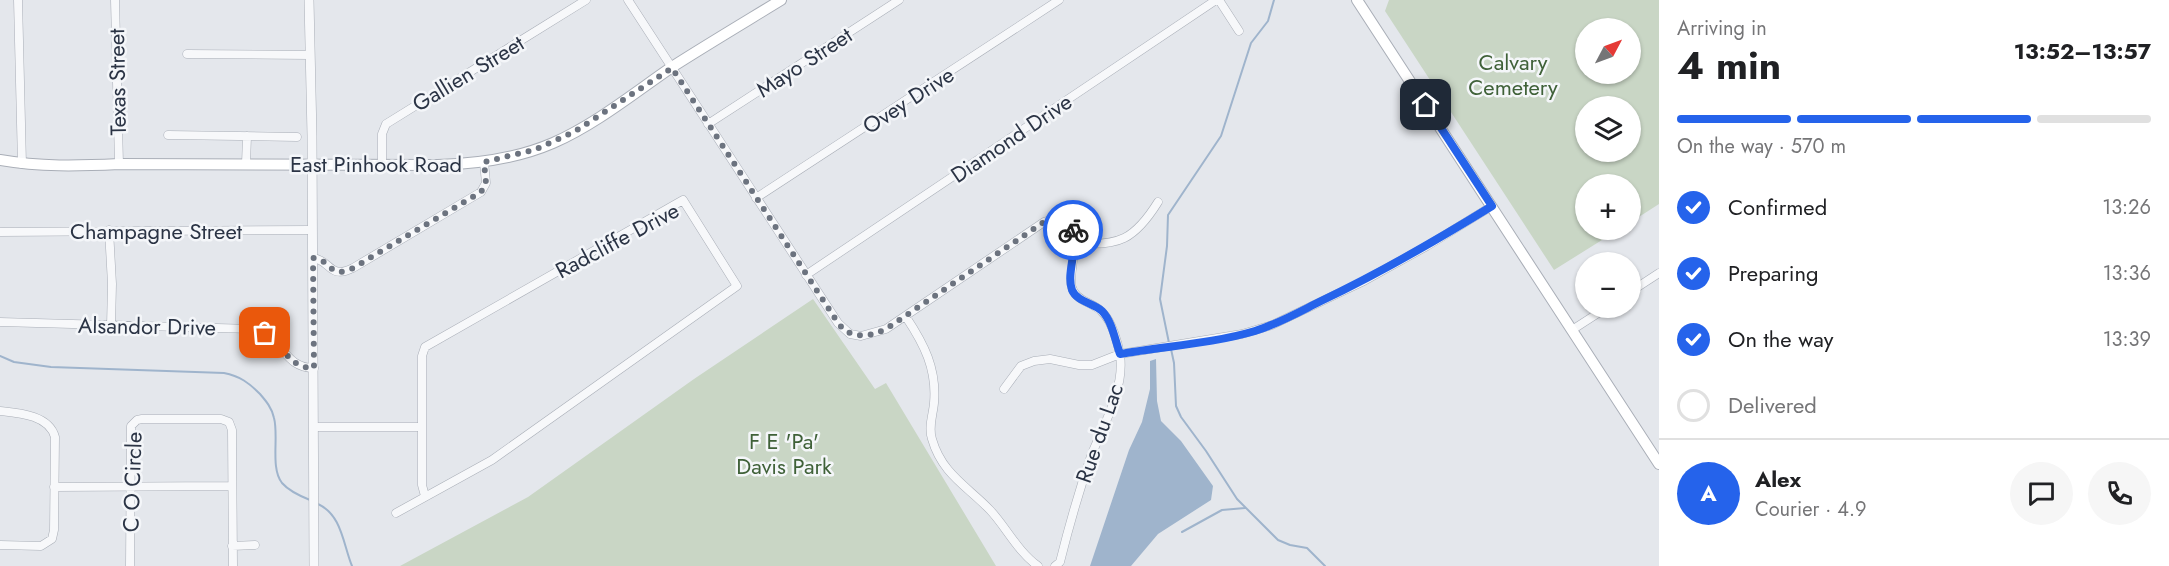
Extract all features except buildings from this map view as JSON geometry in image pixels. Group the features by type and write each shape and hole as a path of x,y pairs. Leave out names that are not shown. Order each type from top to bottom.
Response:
{"main road":[{"name":"East Pinhook Road","path":"0,160 68,167 119,164 438,165 484,162 534,150 574,132 781,0"},
{"path":"1361,2 1659,464"}],"street":[{"path":"18,0 22,164"},
{"name":"Texas Street","path":"115,0 119,164"},
{"path":"309,0 315,566"},
{"name":"Gallien Street","path":"382,164 382,134 386,124 586,0"},
{"path":"628,0 806,275 838,323 850,334 866,336 886,329 1044,222 1054,219 1066,222 1073,230 1075,243 1101,245 1123,239 1145,223 1158,202"},
{"name":"Mayo Street","path":"708,124 899,0"},
{"name":"Ovey Drive","path":"756,198 1059,0"},
{"path":"1217,0 1239,31"},
{"name":"Diamond Drive","path":"806,275 1217,0"},
{"path":"187,54 310,55"},
{"path":"168,135 297,138"},
{"path":"246,136 246,164"},
{"path":"313,258 321,259 336,272 345,272 353,268 481,192 486,183 484,162"},
{"name":"Radcliffe Drive","path":"396,513 492,460 737,286 683,200 428,344 422,356 422,485 425,496"},
{"path":"1004,389 1027,363 1050,359 1092,365 1120,354 1242,334 1272,326 1362,282 1492,206"},
{"path":"109,230 112,284 111,326"},
{"name":"Champagne Street","path":"0,232 312,230"},
{"name":"Rue du Lac","path":"1055,566 1060,562 1092,455 1114,402 1120,371 1120,354 1104,313 1073,292 1071,278 1075,243"},
{"path":"1641,285 1659,273"},
{"path":"906,317 924,346 932,366 934,404 930,428 931,437 939,455 958,482 990,510 1038,566"},
{"path":"1572,330 1591,318"},
{"name":"Alsandor Drive","path":"0,322 256,330 274,339 290,359 299,366 314,368"},
{"path":"0,411 39,418 50,425 55,437 54,530 50,542 41,546 0,545"},
{"name":"C O Circle","path":"130,566 130,430 134,422 142,419 221,419 229,422 232,430 233,566"},
{"path":"315,427 421,427"},
{"path":"54,487 231,486"},
{"path":"232,546 255,545"}],"green space":[{"name":"Calvary Cemetery","path":"1389,0 1659,0 1659,204 1641,216 1641,174 1575,174 1575,240 1602,240 1583,252 1575,252 1575,257 1554,270 1385,11"},
{"name":"F E 'Pa' Davis Park","path":"813,299 875,389 886,383 996,566 400,566 528,497 694,379"}],"water":[{"path":"1156,359 1157,401 1161,421 1181,441 1213,486 1211,500 1158,534 1131,566 1090,566 1129,450 1142,422 1150,389 1150,361"}],"waterway":[{"path":"1169,343 1160,299 1167,246 1168,215 1221,136 1251,43 1268,21 1274,0"},
{"path":"1171,349 1176,406 1181,417 1237,499 1278,540 1307,548 1325,566"},
{"path":"0,356 14,362 51,367 224,373 240,378 260,394 272,411 278,477 291,491 310,500"},
{"path":"318,504 326,509 337,523 352,566"},
{"path":"1182,532 1222,510 1245,508"}],"way so far":[{"path":"265,333 274,339 290,359 299,366 314,368 313,258 321,259 336,272 345,272 353,268 481,192 486,183 484,162 534,150 574,132 672,68 838,323 850,334 866,336 879,333 897,323 1044,222 1060,219 1069,224 1073,230"}],"route":[{"path":"1073,230 1075,237 1071,278 1073,292 1077,297 1096,306 1104,313 1120,354 1204,341 1272,326 1362,282 1492,206 1426,105"}]}
